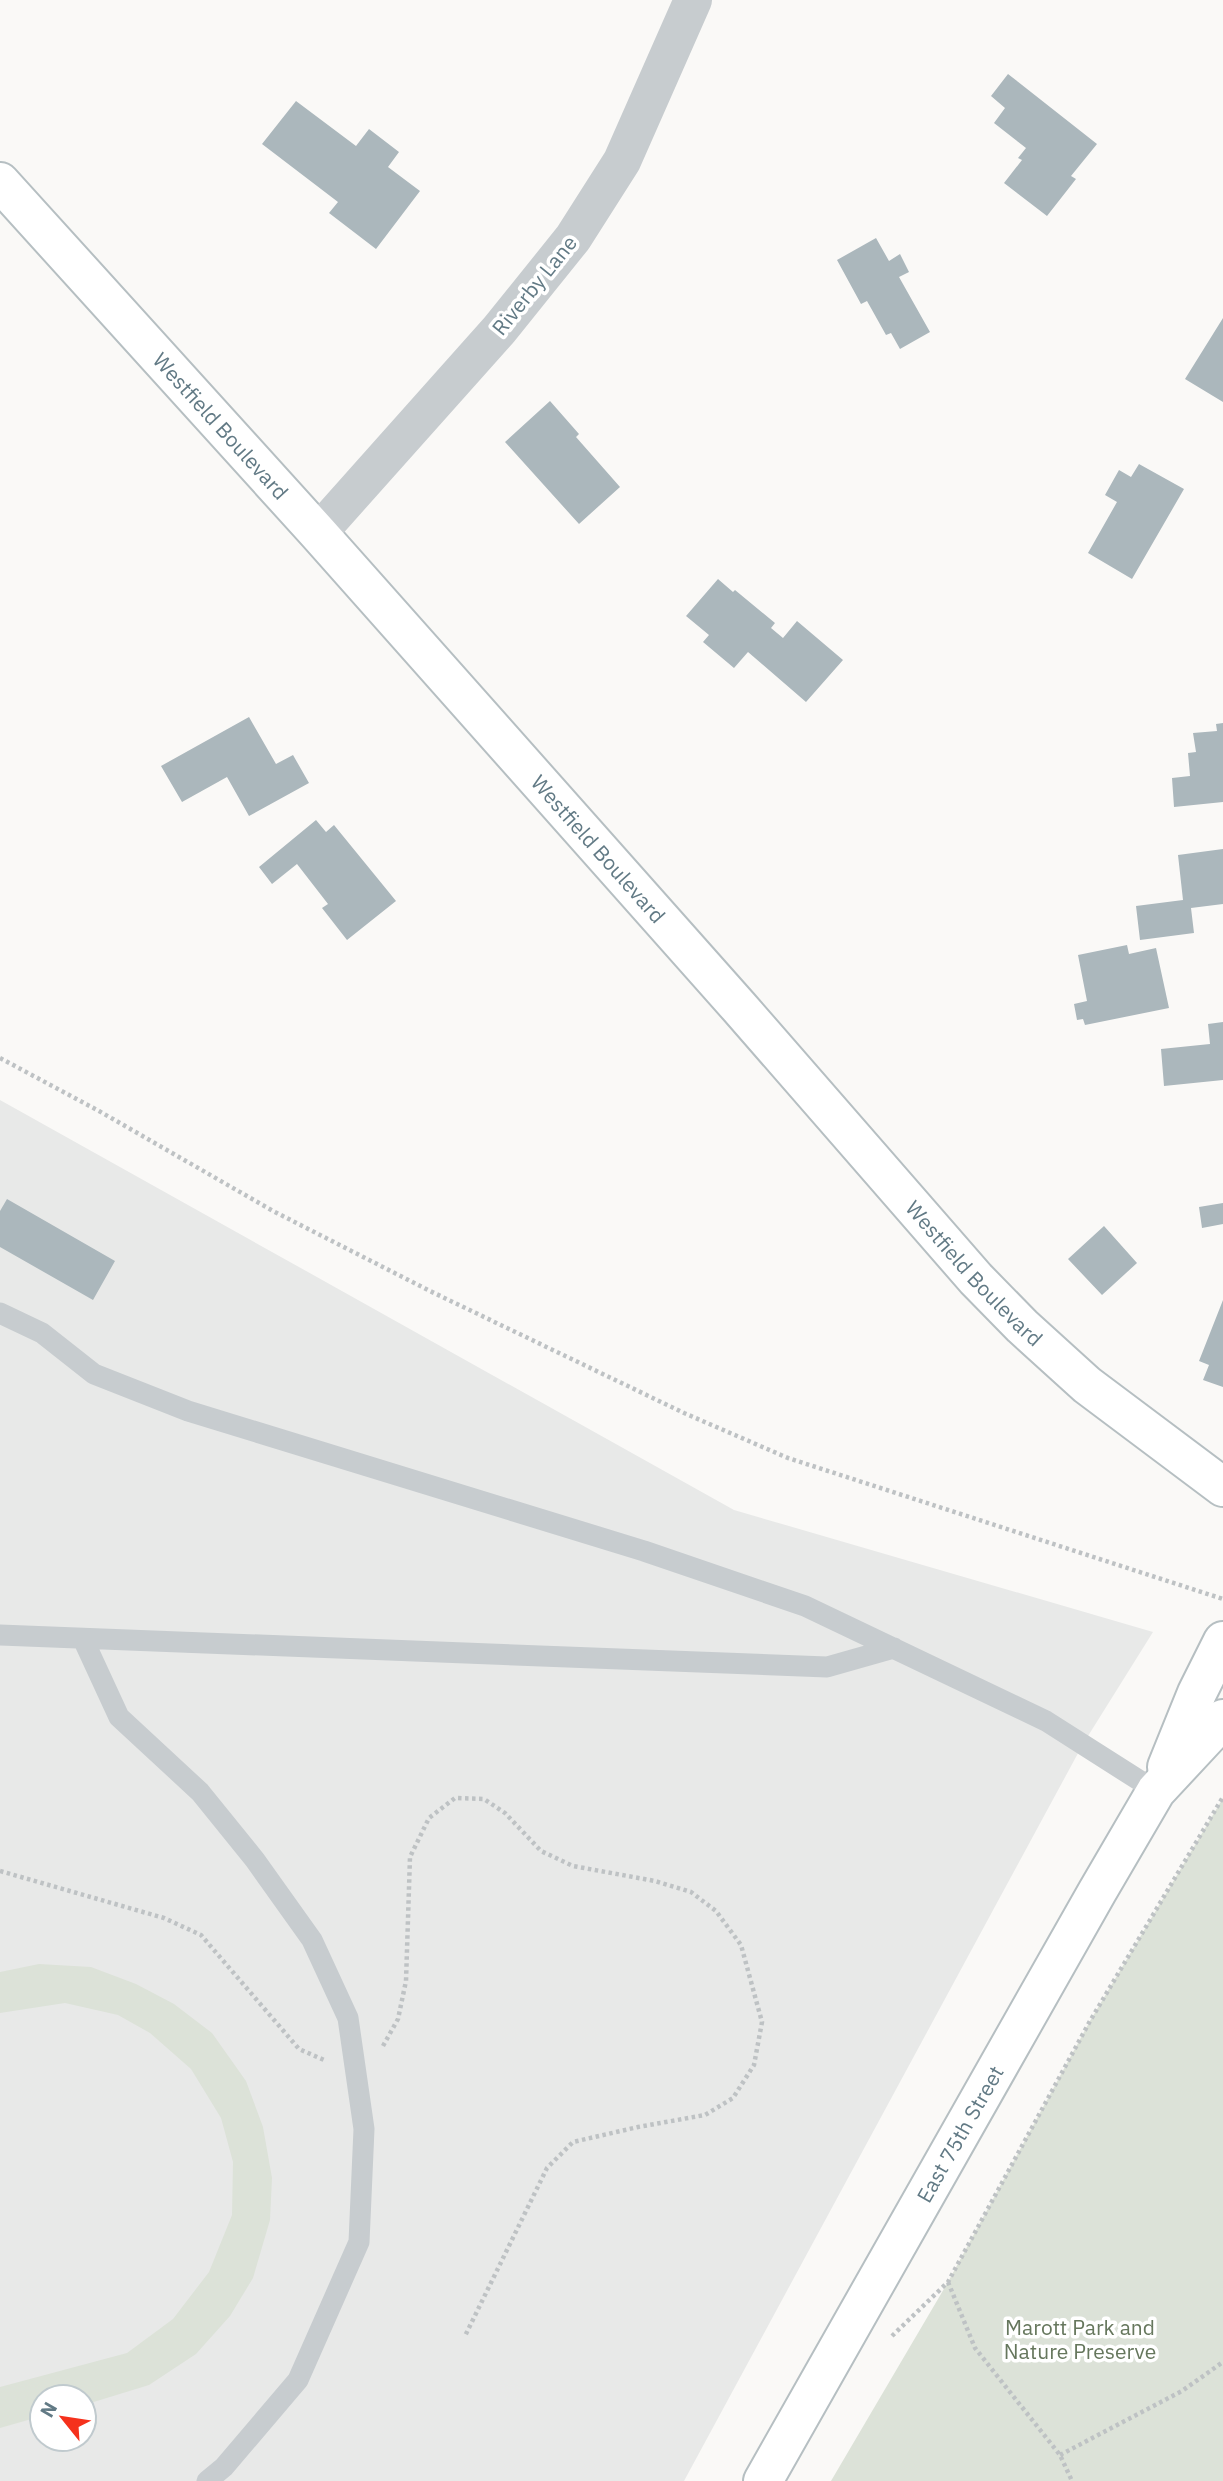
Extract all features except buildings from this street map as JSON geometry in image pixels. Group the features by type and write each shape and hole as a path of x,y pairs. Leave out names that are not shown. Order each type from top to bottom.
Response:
{"street":[{"name":"Riverby Lane","path":"318,533 499,330 573,238 622,161 693,0"},
{"name":"Westfield Boulevard","path":"0,182 318,533 730,996 976,1279 1030,1334 1087,1385 1223,1487"},
{"name":"East 75th Street","path":"763,2481 1083,1916 1158,1790 1197,1693 1223,1641"},
{"name":"East 75th Street","path":"1158,1790 1223,1719"}],"lane":[{"path":"0,1313 42,1333 94,1374 188,1411 644,1551 805,1606 1046,1721 1158,1790"},
{"path":"0,1635 827,1667 894,1648"},
{"path":"83,1639 119,1717 200,1792 255,1860 312,1940 348,2018 364,2129 359,2242 298,2380 224,2467 207,2481"}],"path":[{"path":"0,1058 99,1111 273,1212 684,1413 788,1458 1223,1600"},
{"path":"885,2342 948,2282 1104,1997 1223,1797"},
{"path":"0,1871 164,1918 201,1935 299,2049 325,2060 379,2050 388,2041 398,2018 405,1981 410,1857 429,1818 455,1798 484,1799 505,1813 541,1851 573,1866 655,1881 691,1892 716,1911 741,1945 762,2022 754,2065 733,2098 705,2116 638,2127 573,2142 547,2168 465,2336"},
{"path":"948,2282 975,2347 1060,2455 1072,2481"},
{"path":"1060,2455 1182,2391 1223,2362"}],"shaded area":[{"path":"0,1100 734,1510 1153,1632 1083,1744 684,2481 0,2481"}],"green space":[{"name":"Marott Park and Nature Preserve","path":"1223,1798 1223,2481 831,2481 948,2282 1090,2021"},
{"path":"39,1964 91,1967 136,1984 174,2004 212,2033 246,2081 263,2127 272,2178 270,2220 253,2278 230,2316 196,2354 149,2385 98,2401 98,2383 28,2383 28,2420 0,2428 0,2387 127,2353 173,2319 209,2272 232,2215 233,2162 221,2118 191,2069 150,2033 118,2015 65,2003 0,2013 0,1972"}]}
